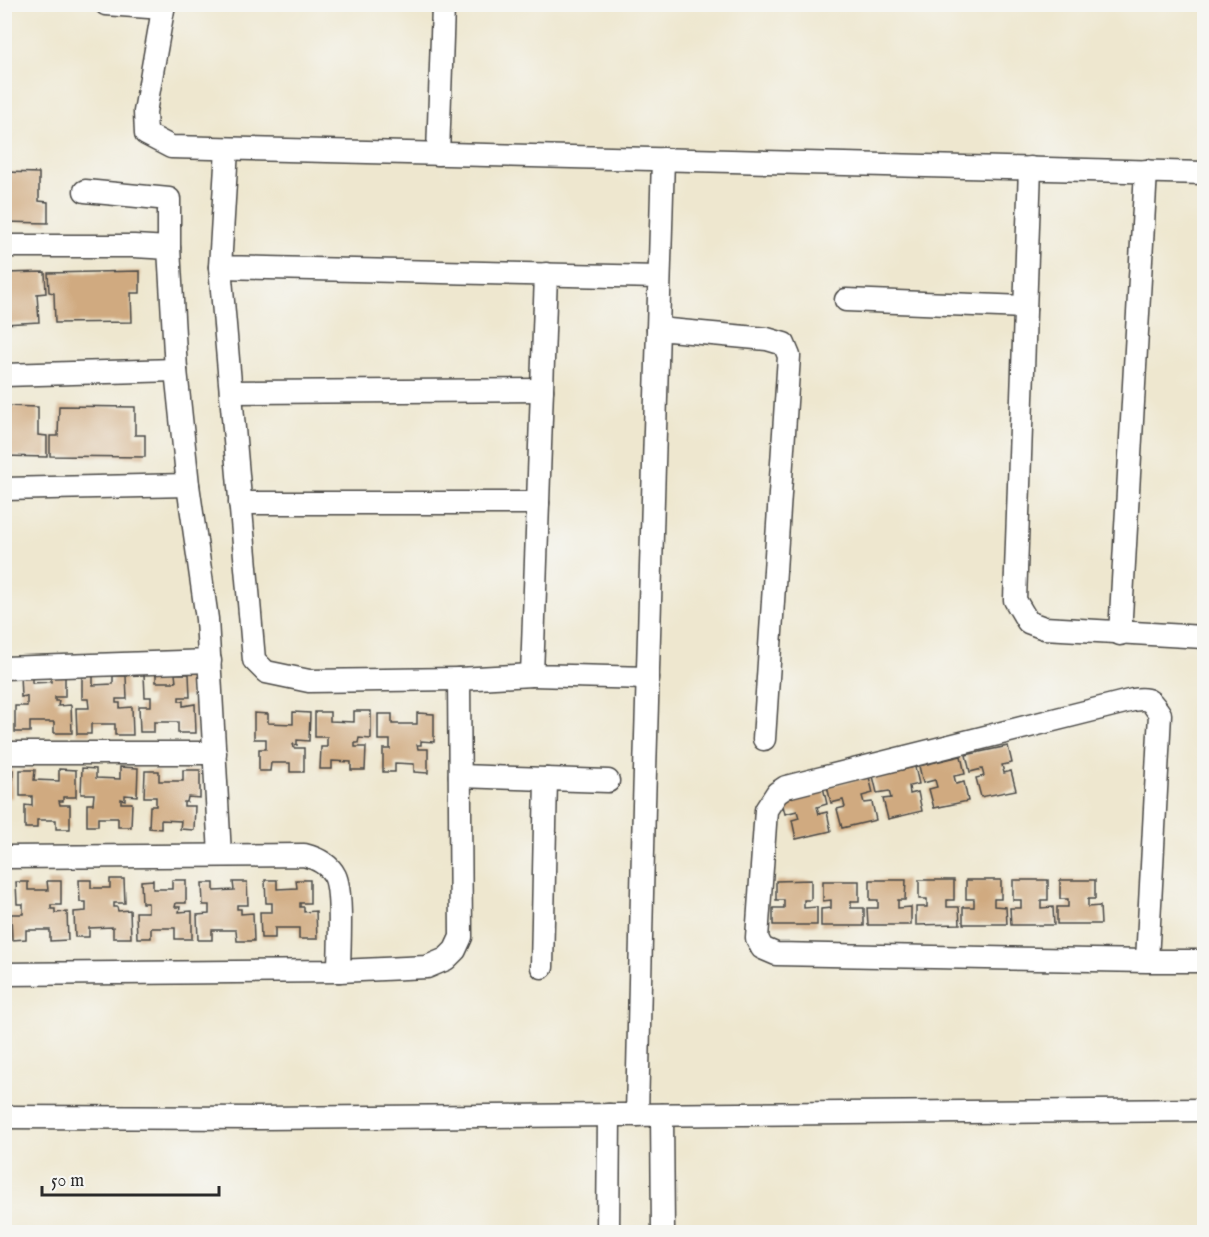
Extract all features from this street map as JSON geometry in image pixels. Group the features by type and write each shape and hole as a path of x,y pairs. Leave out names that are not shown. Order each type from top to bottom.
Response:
{"street":[{"path":"106,4 163,6 145,112 146,134 171,147 1204,173"},
{"path":"438,154 442,4"},
{"path":"227,149 220,267 254,660 266,672 309,681 459,679 532,675 648,678"},
{"path":"637,1115 663,159"},
{"path":"1030,168 1014,600 1028,622 1044,628 1204,637"},
{"path":"1120,634 1146,171"},
{"path":"85,191 169,199 169,248 176,370 188,486 207,619 220,855"},
{"path":"4,246 169,248"},
{"path":"220,267 659,276"},
{"path":"532,675 546,274"},
{"path":"846,300 1025,307"},
{"path":"658,329 766,339 784,344 789,356 764,739"},
{"path":"4,375 176,370"},
{"path":"231,392 542,390"},
{"path":"4,489 188,486"},
{"path":"240,503 538,503"},
{"path":"4,668 210,661"},
{"path":"4,974 339,971 427,967 446,959 461,937 459,679"},
{"path":"1147,962 1160,714 1151,701 1143,698 1133,700 786,787 777,794 766,810 757,938 762,948 776,954 1147,962 1204,961"},
{"path":"4,753 215,753"},
{"path":"460,776 608,781"},
{"path":"542,967 546,779"},
{"path":"4,857 304,855 315,858 327,866 335,876 339,896 339,971"},
{"path":"4,1117 272,1118 1204,1110"},
{"path":"608,1233 609,1115"},
{"path":"662,1115 663,1233"}],"building":[{"path":"4,172 39,173 39,201 48,202 48,223 4,222"},
{"path":"140,271 140,293 131,293 132,322 55,323 54,293 49,292 48,273"},
{"path":"45,272 46,293 37,294 39,322 4,324 4,273"},
{"path":"4,406 38,407 38,435 47,436 47,457 4,456"},
{"path":"59,406 135,407 135,435 145,435 145,457 50,456 50,436 58,436"},
{"path":"65,673 65,697 55,697 55,701 59,701 58,706 71,705 72,733 54,733 54,722 30,722 30,732 15,732 15,706 27,706 27,696 21,697 20,674 32,674 32,683 51,682 51,674"},
{"path":"144,674 156,674 156,682 176,682 175,674 189,674 190,697 179,697 179,701 183,701 183,706 195,704 196,733 178,733 178,722 154,722 154,732 140,732 139,706 151,706 151,697 145,697"},
{"path":"93,676 93,685 113,684 113,676 126,676 127,699 116,699 116,703 120,703 120,708 132,707 133,735 115,735 115,724 91,724 91,734 77,734 76,708 89,708 88,699 82,699 82,677"},
{"path":"354,711 371,711 371,739 359,738 358,743 355,743 355,747 366,747 365,770 351,770 351,762 332,761 332,769 320,769 321,747 327,747 327,737 315,737 315,712 330,712 330,721 354,722"},
{"path":"293,712 310,713 309,741 297,740 297,745 293,744 294,748 304,748 304,772 290,772 290,763 271,763 270,771 259,771 259,749 266,749 266,739 254,739 254,713 268,714 268,723 293,724"},
{"path":"417,713 434,714 434,742 421,741 421,745 417,745 418,749 428,749 428,773 414,772 414,764 395,763 395,772 383,772 383,749 390,749 390,740 378,740 378,714 392,714 392,724 417,724"},
{"path":"1008,746 1012,763 1002,765 1004,773 1011,771 1016,790 981,797 976,778 984,776 982,769 970,772 966,755"},
{"path":"961,756 965,774 954,776 956,784 964,782 968,801 934,808 929,789 937,787 935,780 923,783 919,766"},
{"path":"120,767 138,768 137,796 125,795 125,800 121,799 121,803 132,803 131,827 118,827 118,818 98,818 98,826 87,826 87,804 93,804 94,794 81,794 82,768 96,769 96,778 120,779"},
{"path":"915,767 919,784 909,786 910,794 918,792 922,811 888,819 883,799 891,798 889,791 877,793 873,776"},
{"path":"59,769 76,770 76,797 63,797 63,801 59,801 60,805 70,805 70,829 56,829 56,820 37,820 37,828 25,828 25,805 32,806 32,796 20,796 20,770 35,770 34,780 59,781"},
{"path":"4,770 13,770 12,798 4,797"},
{"path":"183,770 200,770 200,798 188,797 187,802 184,802 184,806 195,806 194,830 180,829 181,821 161,820 161,829 149,828 150,806 156,806 156,797 144,797 145,771 159,771 159,781 183,781"},
{"path":"869,777 873,793 862,796 864,803 872,802 876,820 842,828 837,809 845,807 843,800 831,803 827,786"},
{"path":"823,787 827,804 817,807 819,814 827,812 831,831 796,839 792,820 799,818 797,811 785,814 781,797"},
{"path":"110,879 124,879 125,903 114,903 114,907 117,907 118,911 130,910 131,938 113,938 113,927 89,928 89,937 75,937 74,912 86,911 86,902 80,902 79,880 91,880 91,888 110,888"},
{"path":"153,880 153,889 172,889 172,880 186,880 186,903 176,903 175,907 180,907 179,912 192,911 192,939 175,939 175,928 151,928 151,938 137,938 136,912 148,912 148,903 142,903 141,881"},
{"path":"265,880 277,880 277,889 297,888 296,880 310,880 310,903 300,903 300,907 304,907 304,912 316,911 317,939 299,939 299,928 275,928 275,938 261,938 260,912 272,912 272,903 266,903"},
{"path":"811,880 811,900 804,900 804,908 817,907 817,925 773,925 773,908 784,908 784,900 776,900 776,881"},
{"path":"870,880 906,880 905,900 898,900 898,908 911,907 911,925 868,925 867,908 878,908 878,900 870,900"},
{"path":"919,880 954,880 954,900 947,900 947,907 959,907 960,924 916,925 916,907 927,907 927,899 919,899"},
{"path":"966,880 1001,880 1001,899 994,899 994,906 1006,907 1007,924 963,924 963,907 974,907 974,899 966,899"},
{"path":"1013,880 1048,880 1048,900 1041,900 1041,908 1053,907 1054,925 1011,925 1010,908 1021,908 1021,900 1013,900"},
{"path":"1060,880 1095,880 1095,899 1088,899 1088,907 1100,906 1101,924 1057,924 1057,907 1068,907 1068,899 1060,899"},
{"path":"47,881 61,881 61,905 51,905 51,909 55,909 55,913 67,912 68,940 50,941 50,930 26,930 26,939 12,940 11,914 23,914 23,904 17,904 16,882 28,882 28,890 48,890"},
{"path":"823,881 859,881 859,901 851,901 851,908 864,908 864,926 821,926 821,909 831,908 831,900 823,901"},
{"path":"233,882 247,882 248,905 237,905 237,909 241,909 241,914 253,913 254,941 237,941 236,930 212,930 212,940 198,940 197,915 209,914 209,905 203,905 202,883 214,883 214,891 234,890"}]}
